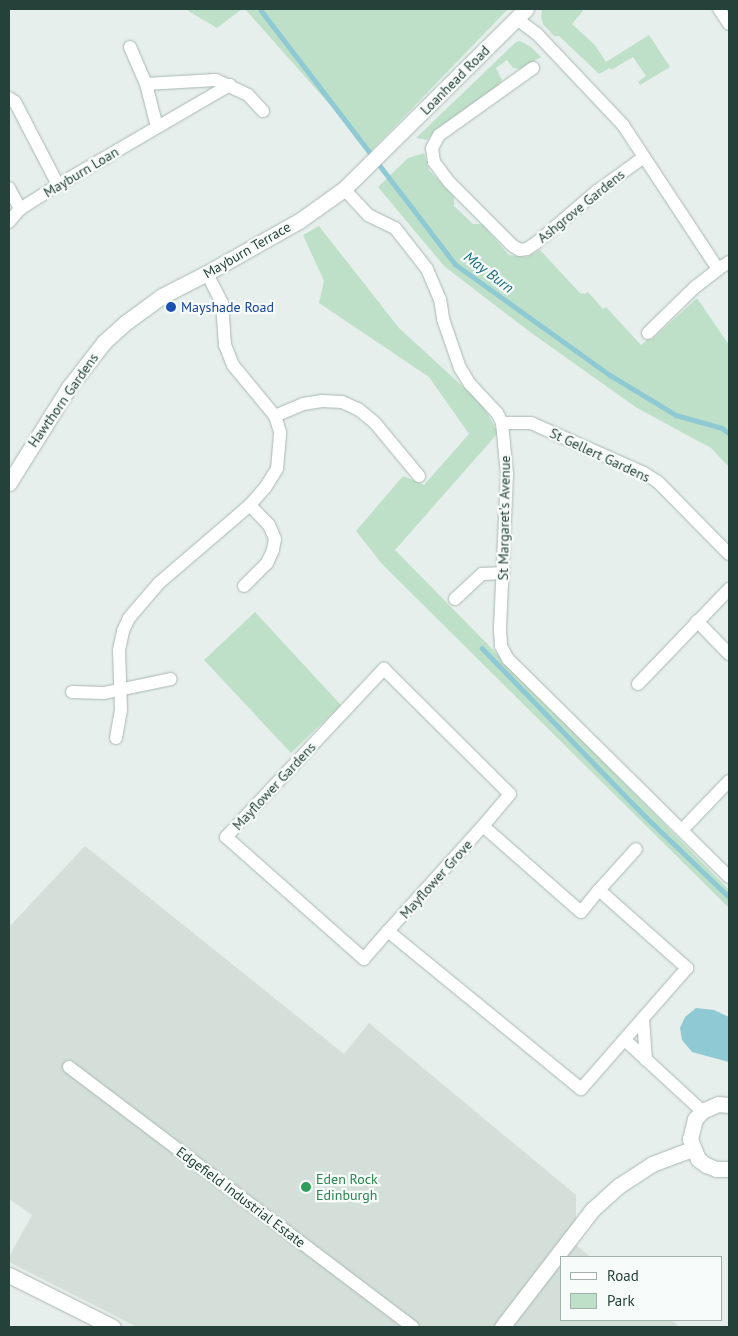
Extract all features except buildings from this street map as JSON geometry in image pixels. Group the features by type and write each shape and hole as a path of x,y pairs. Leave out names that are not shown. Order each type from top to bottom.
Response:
{"main road":[{"name":"Loanhead Road","path":"364,170 521,14"},
{"name":"Mayburn Terrace","path":"125,323 162,296 208,273 299,221 344,189 364,170"},
{"name":"Hawthorn Gardens","path":"9,483 69,388 104,342 125,323"},
{"path":"729,1105 718,1104 702,1111 691,1128 692,1149 698,1158 706,1166 716,1170 729,1169"},
{"path":"502,1327 593,1210 620,1185 652,1164 692,1149"},
{"path":"9,1276 113,1327"}],"street":[{"path":"719,9 729,24"},
{"path":"521,14 538,36 613,112 724,266 694,288 648,333"},
{"path":"130,47 146,84 157,127"},
{"name":"Ashgrove Gardens","path":"533,68 509,78 439,135 434,140 431,156 450,183 513,246 520,250 532,246 597,191 644,157"},
{"path":"146,84 216,80 248,95 263,110"},
{"name":"Mayburn Loan","path":"9,222 20,209 58,184 230,85"},
{"path":"9,98 15,102 58,184"},
{"path":"9,188 20,209"},
{"path":"344,189 368,214 395,228 427,269 440,299 445,326 460,368 470,384 497,413 502,423"},
{"path":"116,738 121,710 118,650 123,630 140,603 194,552 250,505 265,488 277,469 280,432 275,416 233,365 225,345 222,303 208,273"},
{"path":"275,416 303,404 322,401 342,402 358,408 375,423 407,469 419,476"},
{"name":"St Gellert Gardens","path":"502,423 531,423 644,473 658,482 729,554"},
{"name":"St Margaret's Avenue","path":"502,423 507,474 500,630 501,646 508,659 729,877"},
{"path":"244,586 267,563 273,550 274,539 269,525 250,505"},
{"path":"455,599 482,574 503,573"},
{"path":"638,684 729,589"},
{"path":"697,622 729,654"},
{"name":"Mayflower Gardens","path":"388,931 364,959 226,837 384,669 510,794 483,826"},
{"path":"72,692 104,693 171,679"},
{"path":"682,830 729,781"},
{"path":"483,826 580,912 636,849"},
{"name":"Mayflower Grove","path":"388,931 483,826"},
{"path":"388,931 581,1089 687,968 599,890"},
{"path":"643,1019 646,1060"},
{"path":"624,1040 702,1111"},
{"name":"Edgefield Industrial Estate","path":"69,1067 413,1327"}],"shaded area":[{"path":"85,846 344,1054 369,1023 576,1195 576,1245 590,1256 560,1256 560,1321 672,1321 680,1327 137,1327 9,1262 9,1257 32,1215 9,1199 9,927"}],"green space":[{"path":"185,9 242,9 217,28"},
{"path":"245,9 508,9 371,151"},
{"path":"542,9 581,9 583,11 572,24 595,45 606,62 649,35 670,67 640,85 638,82 646,76 633,57 611,70 610,68 599,74 559,36 554,36 543,24 541,17"},
{"path":"520,41 531,47 541,57 520,69 513,68 507,60 496,68 502,80 495,89 432,134 427,140 416,138 516,42"},
{"path":"424,153 429,170 454,197 454,206 473,224 482,224 509,255 526,257 540,250 580,293 585,294 588,292 603,309 606,307 641,345 649,338 651,340 697,298 729,345 729,467 711,448 637,408 530,332 444,266 378,187 408,158"},
{"path":"319,226 399,328 483,405 498,433 395,550 729,890 729,908 382,564 356,531 403,476 424,485 469,434 429,377 319,303 324,281 303,235"},
{"path":"255,612 341,705 291,753 204,660"}],"water":[{"path":"696,1008 714,1010 729,1017 729,1062 692,1052 682,1040 680,1028 685,1017"}],"waterway":[{"name":"May Burn","path":"261,10 455,264 610,375 676,415 722,428 729,433"},
{"path":"482,648 646,817 729,897"}],"place":[{"name":"Mayshade Road","path":"171,307"},
{"name":"Eden Rock Edinburgh","path":"306,1187"}]}
